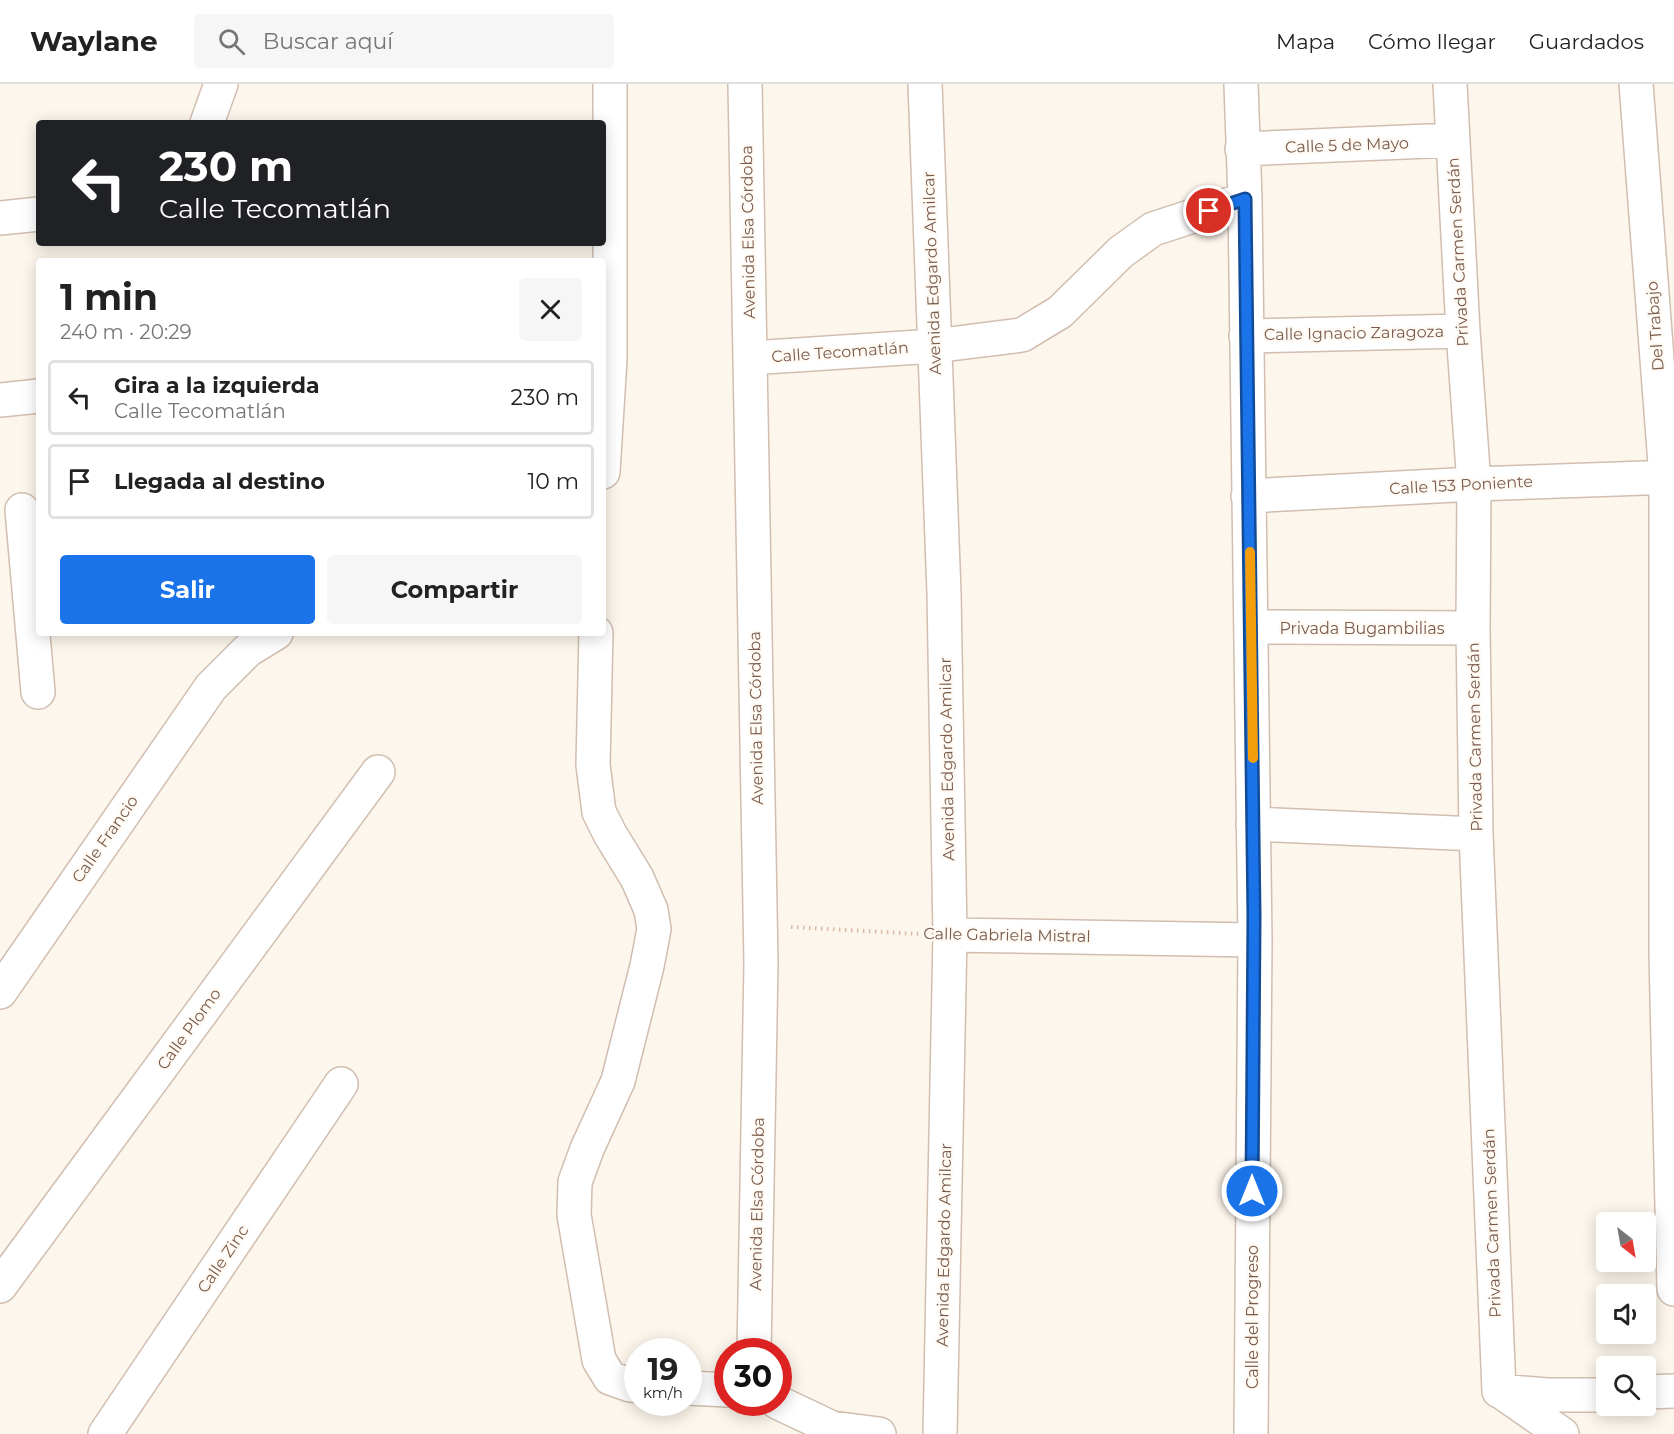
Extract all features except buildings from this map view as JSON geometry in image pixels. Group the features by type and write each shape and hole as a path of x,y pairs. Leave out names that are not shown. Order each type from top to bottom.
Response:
{"street":[{"path":"208,120 221,84"},
{"path":"606,424 610,359 610,84"},
{"name":"Avenida Elsa Córdoba","path":"745,84 760,925 754,1338"},
{"name":"Avenida Edgardo Amilcar","path":"925,84 944,593 950,935 940,1434"},
{"name":"Calle del Progreso","path":"1241,84 1252,627 1254,940 1251,1434"},
{"name":"Privada Carmen Serdán","path":"1450,84 1462,331 1474,484 1473,628 1476,834 1499,1391"},
{"name":"Del Trabajo","path":"1636,84 1670,477 1665,956 1674,1288"},
{"name":"Calle 5 de Mayo","path":"1242,149 1452,140"},
{"name":"Calle Tecomatlán","path":"750,358 934,346 1022,335 1060,312 1121,252 1153,229 1245,199"},
{"path":"0,218 36,214"},
{"name":"Calle Ignacio Zaragoza","path":"1246,336 1462,331"},
{"path":"0,400 36,396"},
{"name":"Calle 153 Poniente","path":"1248,496 1474,484 1670,477"},
{"path":"20,510 38,692"},
{"name":"Privada Bugambilias","path":"1252,627 1473,628"},
{"name":"Calle Francio","path":"0,992 211,687 248,650 271,636"},
{"path":"596,636 593,765 599,812 637,878 651,910 654,929 618,1081 587,1149 575,1182 574,1215 599,1360 610,1378 624,1383"},
{"name":"Calle Plomo","path":"0,1286 378,772"},
{"path":"1253,824 1476,834"},
{"name":"Calle Gabriela Mistral","path":"950,935 1254,940"},
{"name":"Calle Zinc","path":"105,1434 341,1084"},
{"path":"1499,1391 1547,1395 1596,1395"},
{"path":"1499,1391 1562,1434"},
{"path":"1656,1392 1674,1391"},
{"path":"792,1409 832,1428 879,1434"}],"path":[{"name":"Calle Gabriela Mistral","path":"760,925 950,935"}],"slow traffic":[{"path":"1250,552 1253,758"}],"route":[{"path":"1209,211 1245,199 1248,496 1252,627 1254,917 1252,1191"}]}
